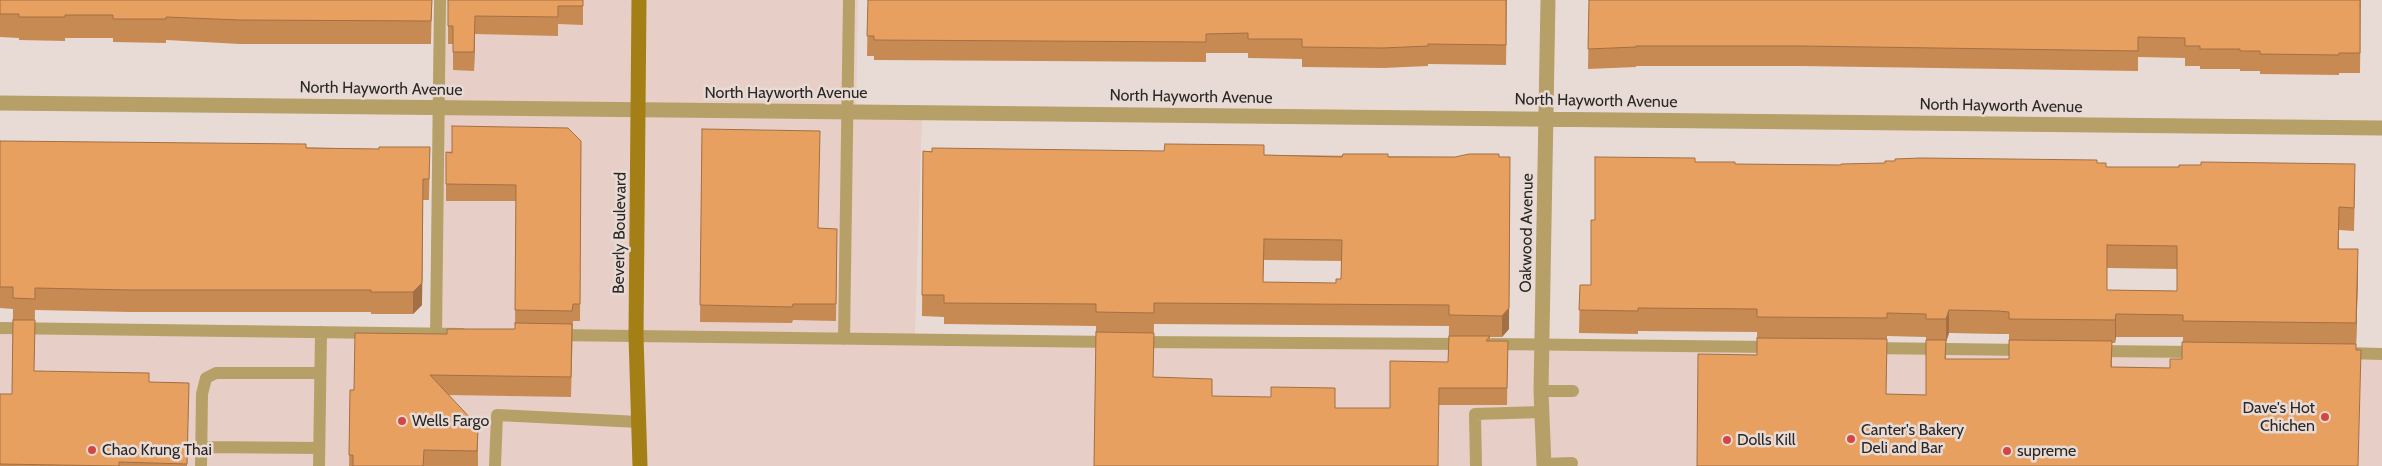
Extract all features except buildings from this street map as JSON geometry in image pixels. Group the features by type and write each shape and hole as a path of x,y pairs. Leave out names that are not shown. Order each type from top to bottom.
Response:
{"main road":[{"name":"Beverly Boulevard","path":"639,0 636,336 640,466"}],"street":[{"name":"Oakwood Avenue","path":"1544,465 1541,391 1548,0"},
{"name":"North Hayworth Avenue","path":"0,103 1546,117 2382,128"}],"lane":[{"path":"436,334 440,0"},
{"path":"844,339 849,0"},
{"path":"0,328 474,334"},
{"path":"319,466 321,332"},
{"path":"541,335 1783,347"},
{"path":"1852,348 2040,350"},
{"path":"2080,351 2208,352"},
{"path":"2337,353 2382,354"},
{"path":"202,466 202,394 206,378 216,373 320,374"},
{"path":"1541,391 1573,391"},
{"path":"1476,466 1475,414 1542,412"},
{"path":"495,466 497,415 639,422"},
{"path":"202,447 319,448"},
{"path":"1544,465 1572,463"}],"shaded area":[{"path":"440,0 858,0 856,115 922,116 915,334 2382,352 2382,466 0,466 0,323 434,328"}],"place":[{"name":"Dave's Hot Chichen","path":"2325,417"},
{"name":"Wells Fargo","path":"402,421"},
{"name":"Canter's Bakery Deli and Bar","path":"1851,439"},
{"name":"Dolls Kill","path":"1727,440"},
{"name":"Chao Krung Thai","path":"92,450"},
{"name":"supreme","path":"2007,451"}]}
